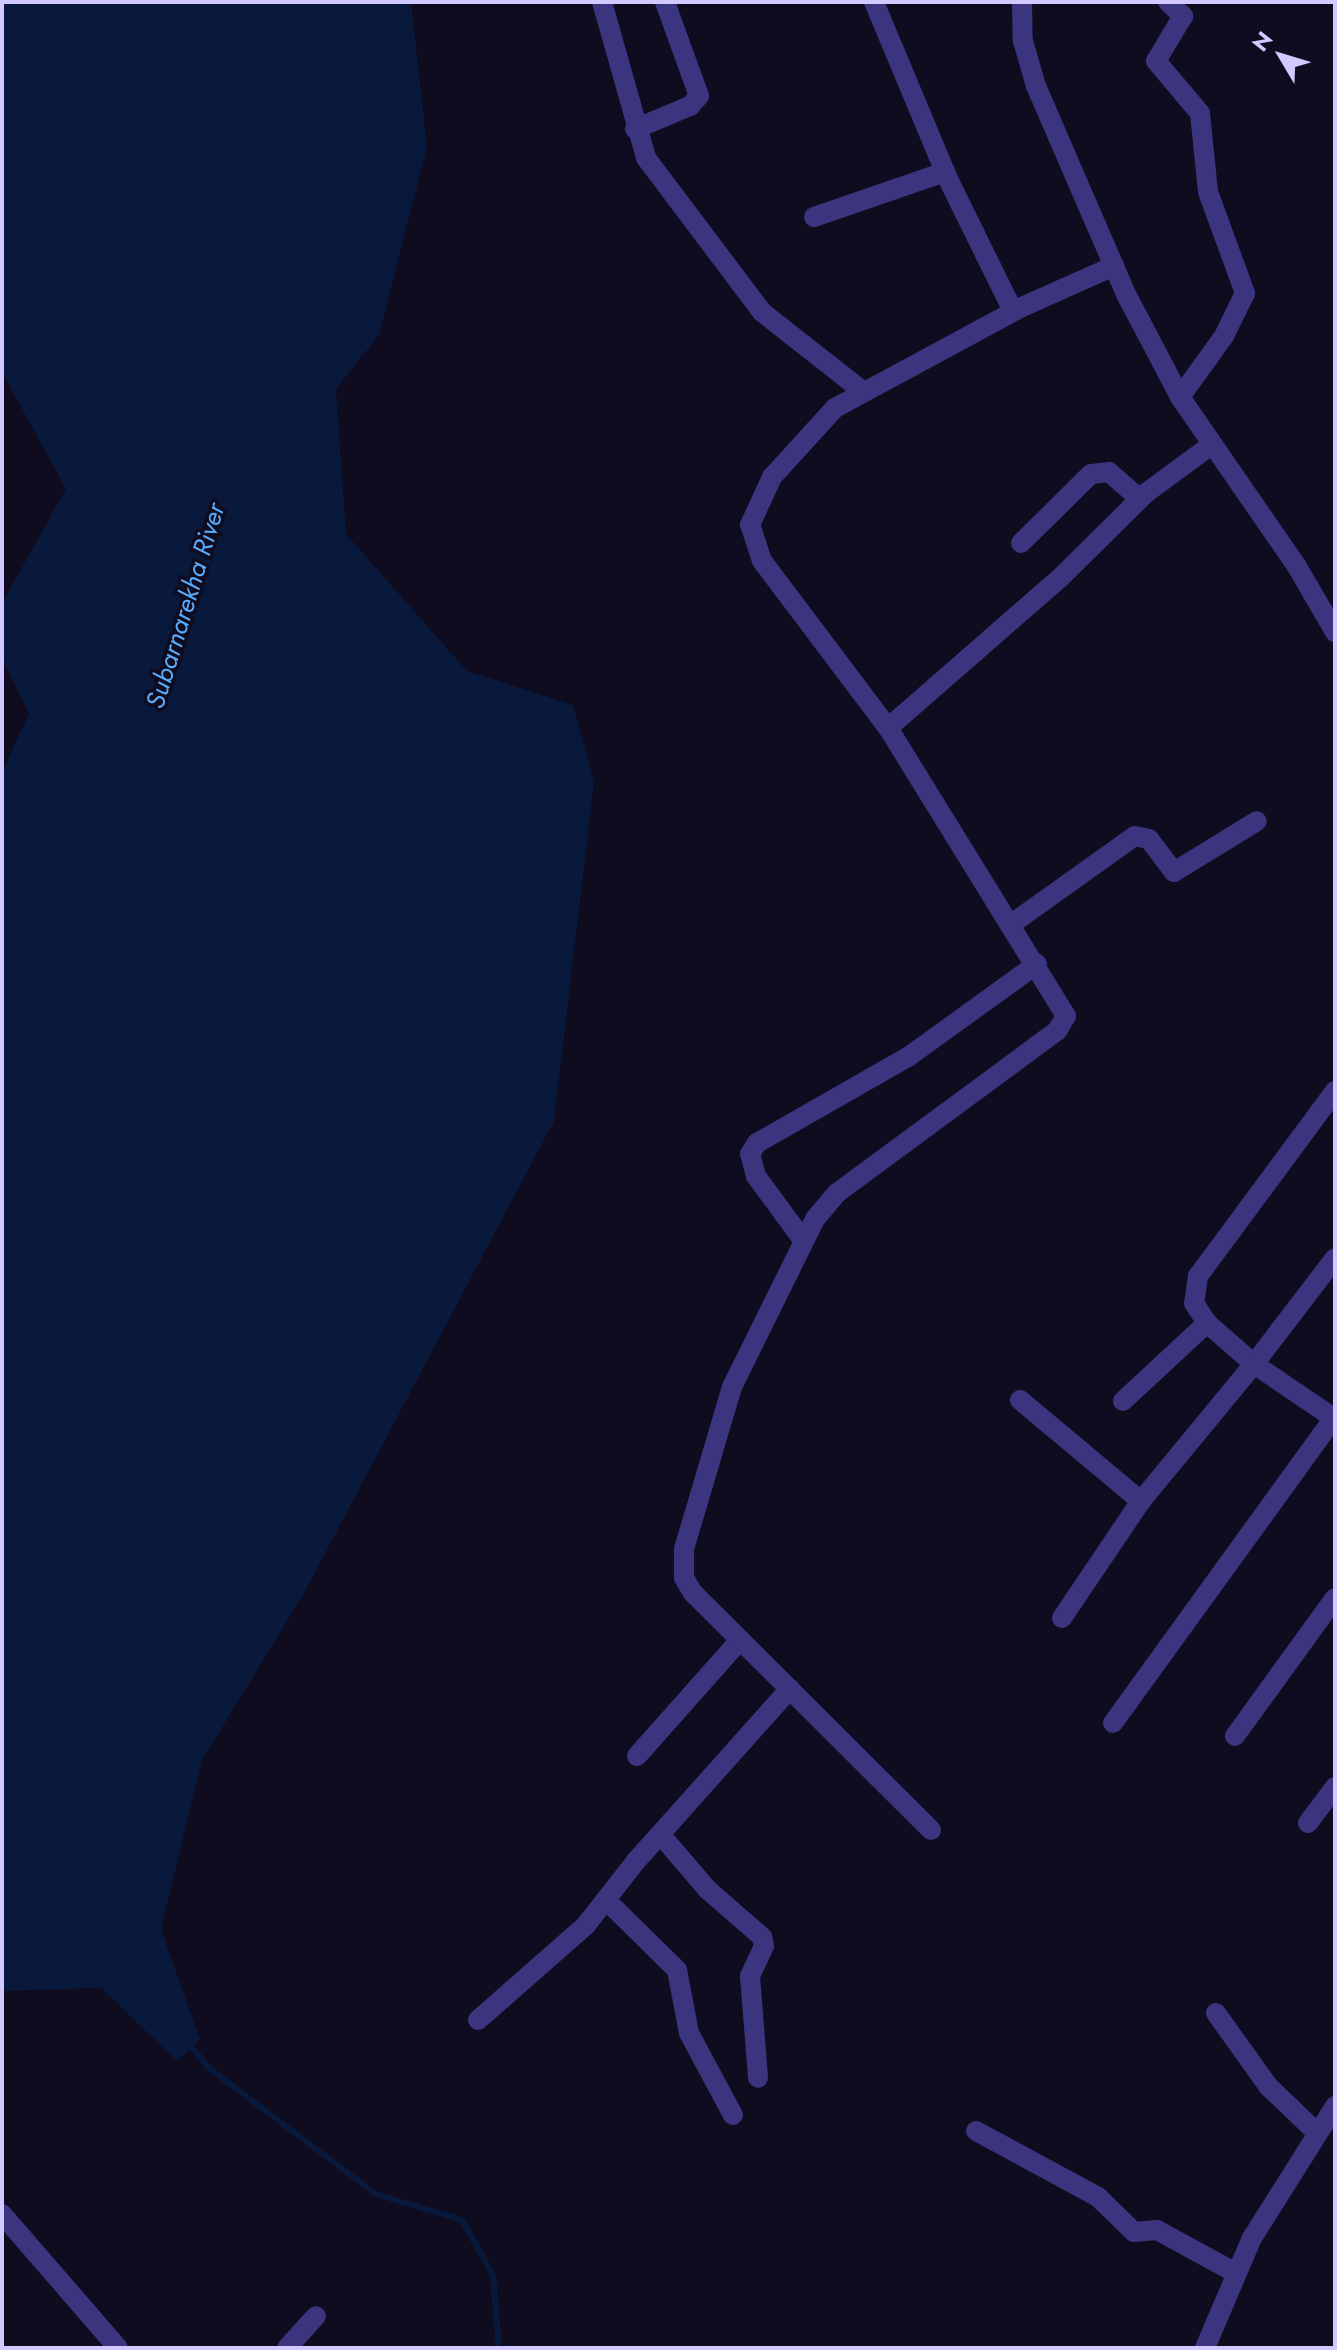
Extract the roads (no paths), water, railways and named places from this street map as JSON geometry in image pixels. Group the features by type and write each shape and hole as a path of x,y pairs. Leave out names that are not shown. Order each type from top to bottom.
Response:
{"street":[{"path":"602,2 635,129 646,158 762,312 861,390"},
{"path":"635,129 690,106 699,96 665,2"},
{"path":"874,2 945,172 1013,311"},
{"path":"1022,2 1023,41 1036,86 1114,266 1180,397 1296,565 1335,632"},
{"path":"1168,2 1183,16 1156,61 1200,113 1208,192 1245,293 1224,336 1180,397"},
{"path":"814,217 945,172"},
{"path":"931,1830 693,1593 684,1578 684,1549 732,1387 803,1240 837,1193 1064,1023 1065,1009 888,728 762,561 750,525 772,477 797,445 861,390 1013,311 1114,266"},
{"path":"888,728 1059,579 1140,499 1211,445"},
{"path":"1021,543 1091,474 1109,472 1140,499"},
{"path":"1010,925 1135,836 1149,839 1174,872 1257,821"},
{"path":"803,1240 756,1176 750,1154 757,1143 908,1057 1037,964"},
{"path":"1113,1723 1335,1418 1254,1364 1207,1323 1194,1303 1198,1276 1335,1091"},
{"path":"1062,1618 1141,1501 1219,1400 1254,1364 1335,1258"},
{"path":"1123,1401 1207,1323"},
{"path":"1020,1400 1141,1501"},
{"path":"1235,1736 1335,1598"},
{"path":"637,1756 740,1640"},
{"path":"478,2020 568,1942 790,1689"},
{"path":"1308,1823 1335,1787"},
{"path":"660,1834 708,1890 762,1937 764,1946 750,1976 758,2078"},
{"path":"606,1900 677,1970 689,2033 733,2115"},
{"path":"1216,2013 1268,2086 1317,2133"},
{"path":"1205,2348 1234,2272 1335,2106"},
{"path":"976,2131 1098,2197 1134,2232 1157,2230 1234,2272"},
{"path":"2,2214 118,2348"},
{"path":"287,2348 316,2316"}],"water":[{"name":"Subarnarekha River","path":"2,2 411,2 427,147 379,335 336,389 346,534 467,671 573,705 594,782 554,1121 303,1595 202,1760 161,1929 200,2040 177,2061 101,1988 2,1991 2,772 29,714 2,658 2,603 66,489 2,372"}],"waterway":[{"path":"188,2043 210,2069 376,2194 462,2220 493,2275 499,2348"}]}
